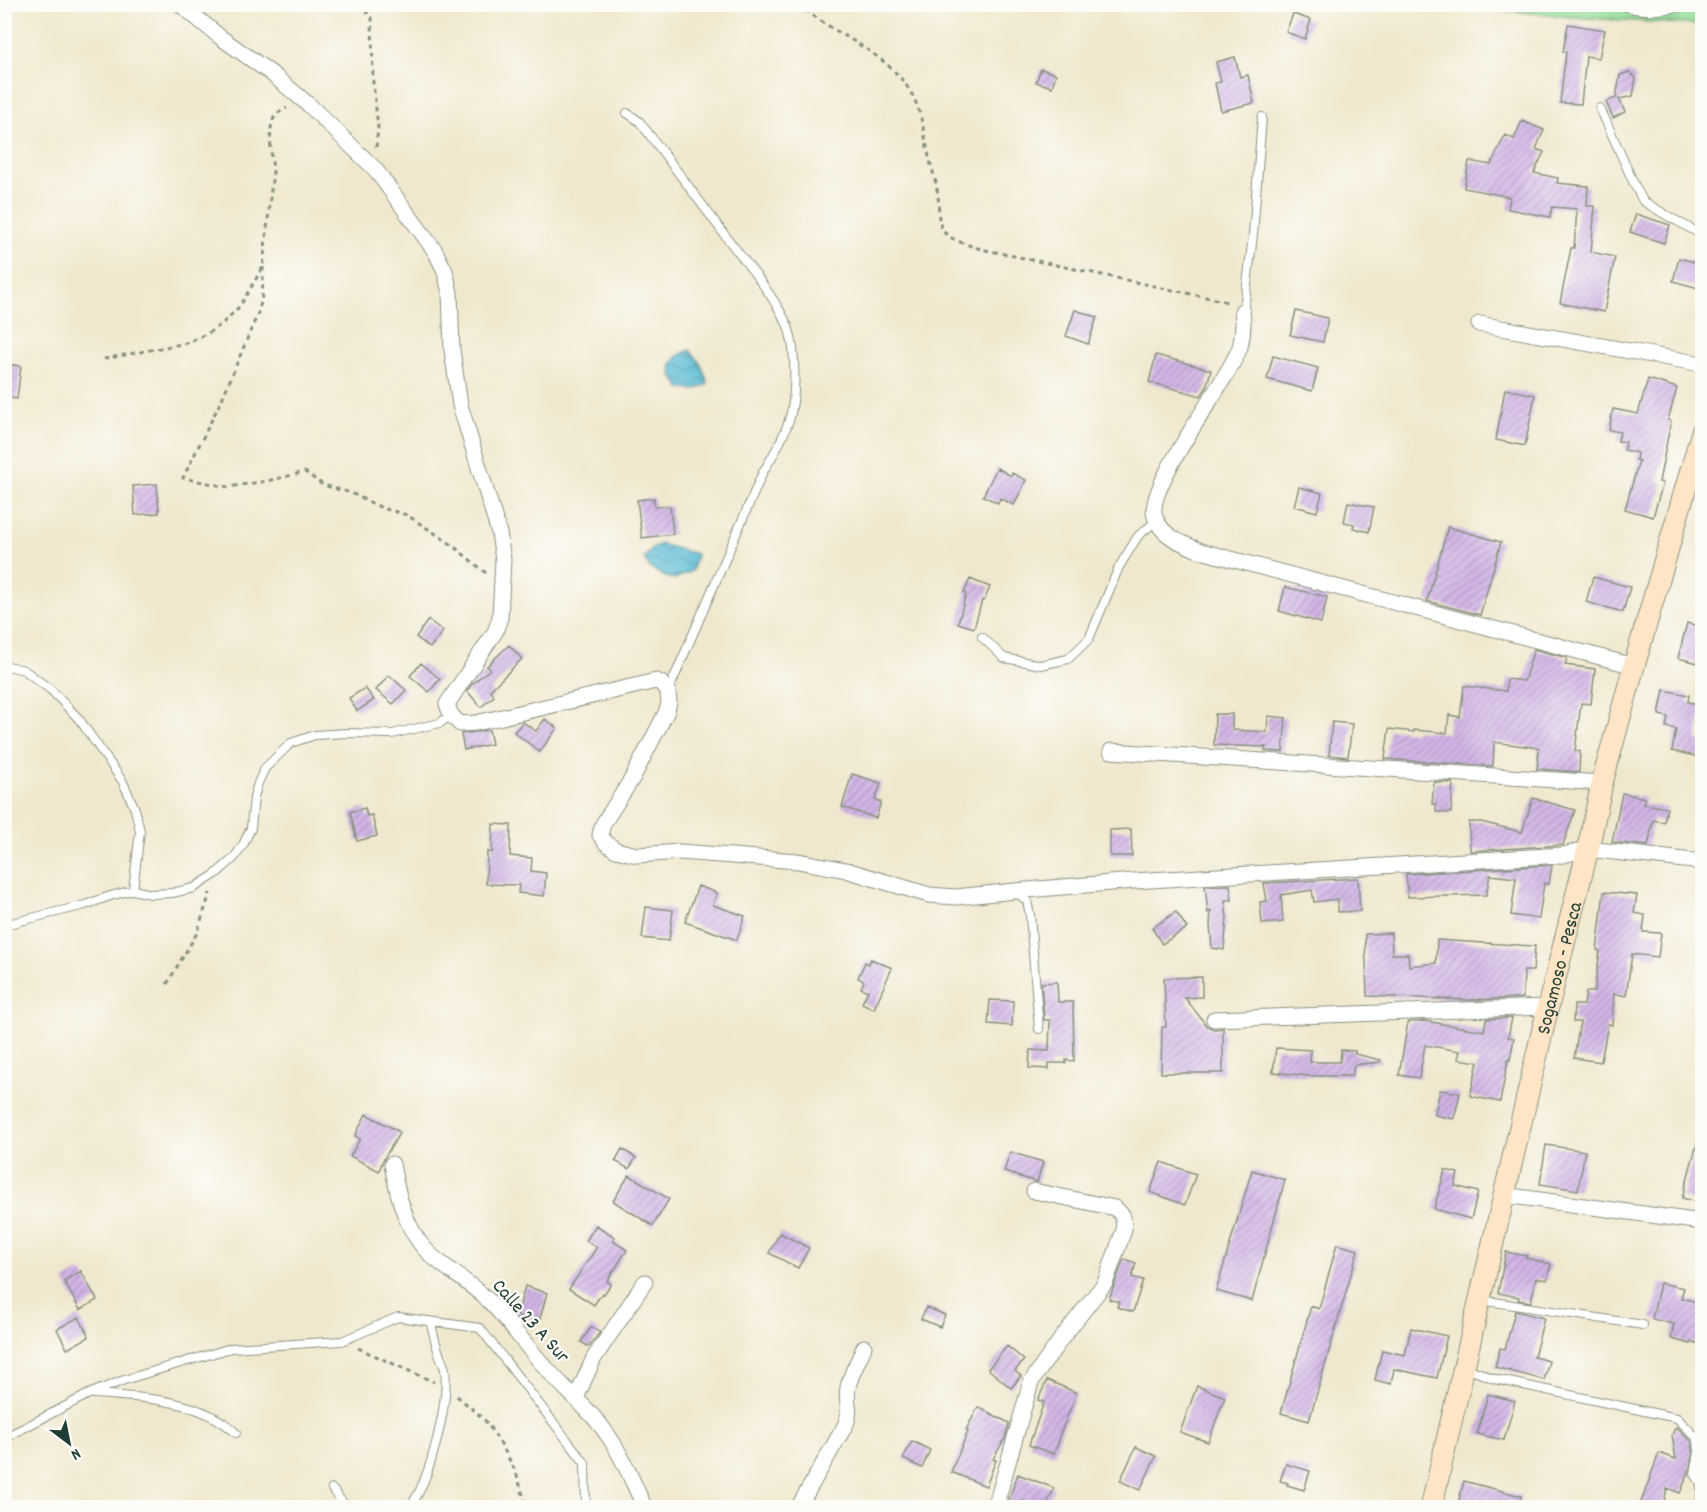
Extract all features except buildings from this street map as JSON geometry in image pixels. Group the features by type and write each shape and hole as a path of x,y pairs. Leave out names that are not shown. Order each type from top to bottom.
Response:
{"main road":[{"name":"Sogamoso - Pesca","path":"1431,1508 1602,783 1634,666 1701,446"}],"street":[{"path":"180,4 309,105 375,169 435,251 445,271 450,292 452,350 460,405 499,533 503,560 500,618 495,632 447,704 451,715 460,724 476,723 656,681 661,683 668,692 669,702 658,729 633,777 603,824 600,835 616,850 637,855 680,852 798,861 846,870 929,896 956,897 1134,881 1563,855 1588,849 1702,862"},
{"path":"1242,310 1244,324 1239,348 1228,371 1166,474 1154,508 1156,521 1175,541 1202,551 1634,666"},
{"path":"1479,324 1702,364"},
{"path":"1111,751 1602,783"},
{"path":"1214,1019 1548,1007"},
{"name":"Calle 23 A Sur","path":"392,1164 401,1203 414,1236 436,1260 472,1285 495,1307 521,1340 607,1433 645,1508"},
{"path":"995,1508 1031,1382 1105,1283 1124,1230 1123,1216 1115,1208 1034,1191"},
{"path":"1504,1195 1702,1222"},
{"path":"576,1398 594,1358 645,1282"},
{"path":"798,1508 846,1424 850,1412 848,1388 864,1347"}],"lane":[{"path":"1618,4 1631,10 1660,11 1697,4"},
{"path":"1600,108 1643,201 1702,235"},
{"path":"627,113 639,121 764,287 787,321 793,347 793,403 789,421 781,442 763,472 668,692"},
{"path":"1242,310 1253,235 1262,117"},
{"path":"982,637 1004,658 1041,665 1068,659 1089,639 1119,567 1138,536 1156,521"},
{"path":"4,665 24,670 51,690 79,719 123,782 135,809 140,831 133,890"},
{"path":"4,925 85,905 133,890 151,894 172,893 194,888 216,874 234,858 243,845 251,828 254,797 265,768 291,743 315,735 392,734 440,723 451,715"},
{"path":"1014,891 1027,901 1030,915 1039,1029"},
{"path":"1480,1300 1642,1325"},
{"path":"4,1442 12,1434 89,1394 124,1380 231,1348 342,1341 398,1317 480,1328 585,1463 586,1508"},
{"path":"409,1508 416,1498 439,1437 444,1396 445,1368 430,1321"},
{"path":"1464,1367 1495,1379 1677,1418 1698,1438 1699,1452 1695,1474 1701,1483 1701,1508"},
{"path":"89,1394 144,1397 194,1408 224,1422 236,1433"},
{"path":"332,1489 347,1508"}],"path":[{"path":"359,4 372,18 378,127 375,169"},
{"path":"799,4 813,18 853,40 889,64 909,90 918,108 938,196 938,218 944,233 981,249 1224,301 1242,310"},
{"path":"309,105 284,108 275,116 272,124 273,171 263,267 262,300 222,399 183,478 228,486 267,481 305,472 323,485 351,493 382,508 407,515 451,544 502,588"},
{"path":"104,359 186,343 208,333 222,324 240,306 263,267"},
{"path":"167,984 197,933 216,874"}],"green space":[{"path":"1459,5 1702,5 1702,25 1571,17"}],"water":[{"path":"690,350 701,366 708,384 695,390 681,388 673,377 671,365 679,355"},
{"path":"660,544 696,554 692,571 675,579 650,568 644,558"}]}
